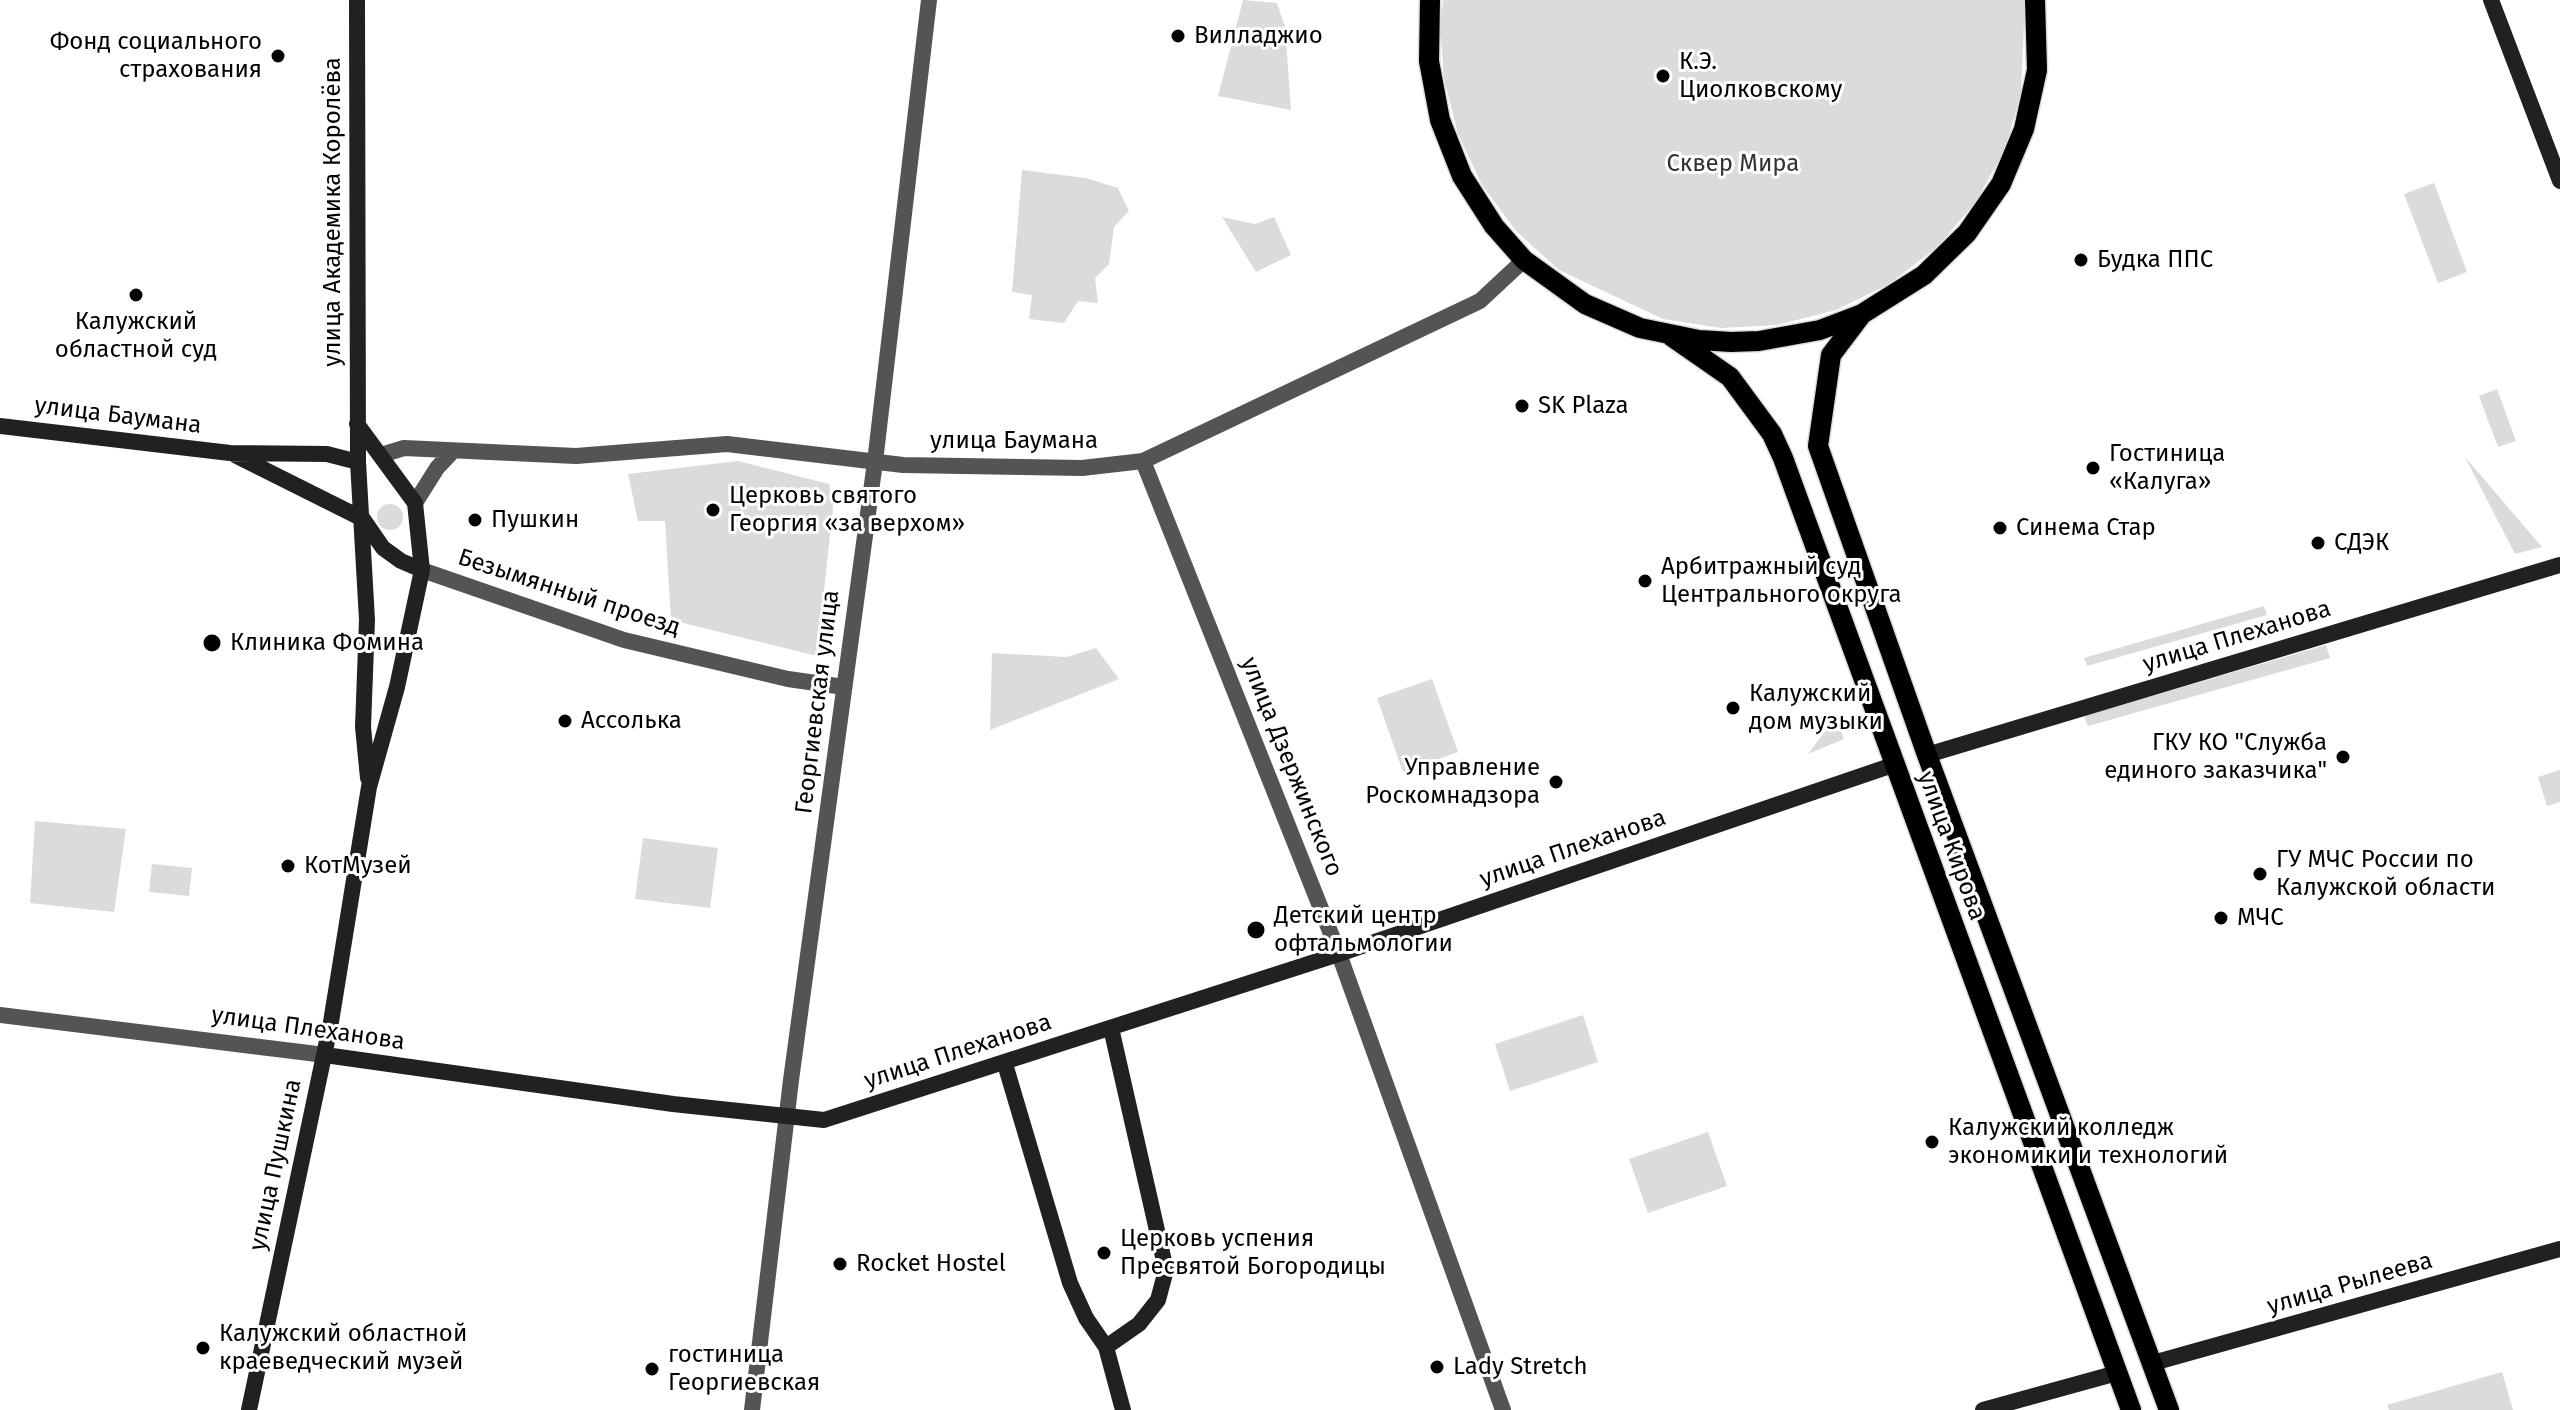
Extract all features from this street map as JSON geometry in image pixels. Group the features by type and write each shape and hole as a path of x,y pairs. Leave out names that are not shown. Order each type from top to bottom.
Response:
{"main road":[{"path":"1430,0 1429,61 1440,120 1462,176 1494,226 1524,260 1585,304 1640,328 1671,336 1731,342 1759,341 1820,330 1862,314 1924,275 1967,233 2001,184 2024,129 2037,70 2035,0"},
{"name":"улица Кирова","path":"1862,314 1831,355 1818,446 1927,755 2169,1410"},
{"name":"улица Кирова","path":"1671,336 1730,377 1772,434 2131,1410"},
{"path":"1893,765 1927,755"},
{"path":"2117,1373 2153,1363"}],"street":[{"name":"улица Академика Королёва","path":"357,0 357,424 363,519"},
{"name":"Георгиевская улица","path":"752,1410 787,1118 875,462 929,0"},
{"path":"2491,0 2560,181"},
{"name":"улица Баумана","path":"381,455 404,448 576,456 727,444 875,462 1027,469 1082,468 1143,461 1480,301 1524,260"},
{"path":"357,424 415,503 437,468 453,451"},
{"name":"улица Баумана","path":"0,426 230,453 327,454 358,462"},
{"name":"улица Баумана","path":"230,453 363,519"},
{"path":"358,462 365,457 381,455"},
{"name":"улица Дзержинского","path":"1143,461 1339,954 1503,1410"},
{"name":"улица Пушкина","path":"249,1410 325,1055 369,787 397,687 422,570 421,536 415,503"},
{"path":"363,519 383,548 401,561 422,570"},
{"name":"улица Пушкина","path":"363,519 367,620 363,727 369,787"},
{"path":"383,548 398,552 421,536"},
{"name":"улица Плеханова","path":"1927,755 2560,565"},
{"name":"Безымянный проезд","path":"422,570 624,640 788,679 844,687"},
{"name":"улица Плеханова","path":"0,1015 325,1055 787,1118 824,1120 1339,954 1893,765"},
{"path":"1106,1347 1139,1324 1158,1300 1166,1270 1111,1028"},
{"path":"1005,1064 1070,1283 1086,1318 1106,1347 1123,1410"},
{"name":"улица Рылеева","path":"2153,1363 2560,1249"},
{"path":"1983,1410 2117,1373"}],"green space":[{"path":"1243,0 1277,3 1285,27 1291,110 1218,96"},
{"name":"Сквер Мира","path":"1443,0 2025,0 2021,94 2004,151 1975,203 1936,248 1889,284 1836,310 1777,325 1721,328 1663,319 1559,270 1516,231 1482,185 1458,134 1444,79 1440,23"},
{"path":"1022,170 1086,178 1118,188 1129,211 1114,227 1109,264 1095,278 1098,303 1078,301 1064,323 1029,319 1032,295 1012,292"},
{"path":"2434,183 2467,272 2438,283 2404,194"},
{"path":"1222,217 1255,224 1274,217 1291,255 1256,272"},
{"path":"2497,389 2516,441 2498,447 2479,396"},
{"path":"2465,457 2542,547 2515,554"},
{"path":"738,461 829,484 833,507 817,656 671,620 665,521 638,521 628,474"},
{"path":"390,504 399,508 403,517 399,526 390,530 381,526 377,517 381,508"},
{"path":"2264,606 2267,615 2087,666 2084,658"},
{"path":"2326,645 2330,658 2088,726 2084,716"},
{"path":"1096,648 1119,679 990,730 992,653 1067,657"},
{"path":"1432,679 1458,752 1403,772 1377,698"},
{"path":"1836,717 1844,739 1808,754"},
{"path":"2560,770 2560,802 2547,806 2538,777"},
{"path":"35,821 126,829 114,912 30,903"},
{"path":"643,838 718,848 710,908 635,899"},
{"path":"152,864 192,868 189,896 149,892"},
{"path":"1583,1015 1598,1062 1510,1091 1495,1044"},
{"path":"1708,1132 1727,1186 1648,1213 1629,1159"},
{"path":"2502,1372 2513,1410 2389,1410 2387,1405"}],"place":[{"name":"Вилладжио","path":"1178,36"},
{"name":"Фонд социального страхования","path":"278,56"},
{"name":"К.Э. Циолковскому","path":"1663,76"},
{"name":"Будка ППС","path":"2081,260"},
{"name":"Калужский областной суд","path":"136,295"},
{"name":"SK Plaza","path":"1522,406"},
{"name":"Гостиница «Калуга»","path":"2093,468"},
{"name":"Церковь святого Георгия «за верхом»","path":"713,510"},
{"name":"Пушкин","path":"475,520"},
{"name":"Синема Стар","path":"2000,528"},
{"name":"СДЭК","path":"2318,543"},
{"name":"Арбитражный суд Центрального округа","path":"1645,581"},
{"name":"Клиника Фомина","path":"212,643"},
{"name":"Калужский дом музыки","path":"1733,708"},
{"name":"Ассолька","path":"565,721"},
{"name":"ГКУ КО \"Служба единого заказчика\"","path":"2343,757"},
{"name":"Управление Роскомнадзора","path":"1556,782"},
{"name":"КотМузей","path":"288,866"},
{"name":"ГУ МЧС России по Калужской области","path":"2260,874"},
{"name":"МЧС","path":"2221,918"},
{"name":"Детский центр офтальмологии","path":"1256,930"},
{"name":"Калужский колледж экономики и технологий","path":"1932,1142"},
{"name":"Церковь успения Пресвятой Богородицы","path":"1104,1253"},
{"name":"Rocket Hostel","path":"840,1264"},
{"name":"Калужский областной краеведческий музей","path":"203,1348"},
{"name":"Lady Stretch","path":"1437,1367"},
{"name":"гостиница Георгиевская","path":"652,1369"}]}
